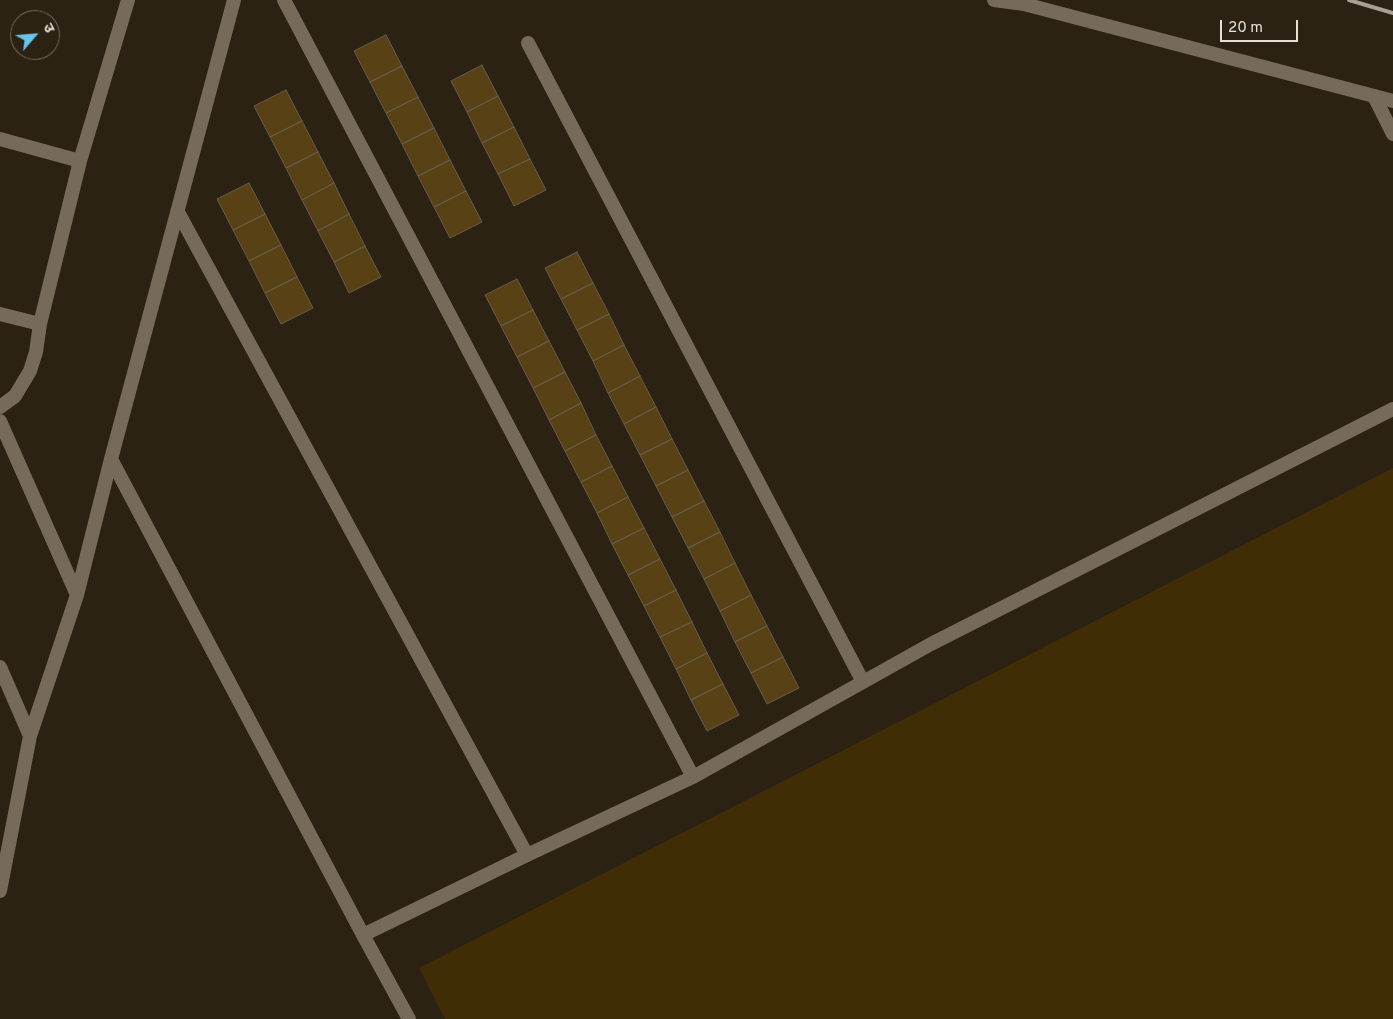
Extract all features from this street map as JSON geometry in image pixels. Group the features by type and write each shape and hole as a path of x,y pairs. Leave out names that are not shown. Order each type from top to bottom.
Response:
{"street":[{"path":"0,891 30,736 77,595 111,459 234,0"},
{"path":"284,0 693,777"},
{"path":"994,0 1024,4 1393,101"},
{"path":"0,407 15,396 30,371 36,352 40,324 122,1"},
{"path":"528,43 863,682"},
{"path":"1374,96 1393,134"},
{"path":"0,139 80,161"},
{"path":"178,212 527,855"},
{"path":"0,314 40,324"},
{"path":"362,935 693,777 931,644 1393,409"},
{"path":"0,421 77,595"},
{"path":"111,459 362,935 409,1019"},
{"path":"0,667 30,736"}],"shaded area":[{"path":"1393,468 1393,1019 445,1019 419,968"}],"building":[{"path":"386,35 402,66 370,82 354,51"},
{"path":"482,65 498,96 467,112 451,81"},
{"path":"402,66 418,97 386,113 370,82"},
{"path":"286,90 302,121 270,137 254,106"},
{"path":"498,96 514,127 482,143 467,112"},
{"path":"418,97 434,128 402,144 386,113"},
{"path":"302,121 318,152 286,168 270,137"},
{"path":"514,127 530,159 498,174 482,143"},
{"path":"434,128 450,160 418,176 402,144"},
{"path":"318,152 334,183 302,200 286,168"},
{"path":"530,159 546,190 514,206 498,174"},
{"path":"450,160 466,191 434,207 418,176"},
{"path":"249,183 265,214 233,230 217,199"},
{"path":"334,183 349,214 318,231 302,200"},
{"path":"466,191 482,222 450,238 434,207"},
{"path":"265,214 281,245 249,261 233,230"},
{"path":"349,214 365,246 334,262 318,231"},
{"path":"281,245 297,277 265,293 249,261"},
{"path":"365,246 381,277 349,293 334,262"},
{"path":"577,252 593,283 561,299 545,268"},
{"path":"297,277 313,308 281,324 265,293"},
{"path":"517,279 533,310 501,326 485,295"},
{"path":"593,283 609,314 577,330 561,299"},
{"path":"533,310 549,341 517,357 501,326"},
{"path":"609,314 624,345 593,361 577,330"},
{"path":"549,341 565,372 533,388 517,357"},
{"path":"624,345 640,376 608,393 593,361"},
{"path":"565,372 581,403 549,420 533,388"},
{"path":"640,376 656,407 624,424 608,393"},
{"path":"581,403 596,435 565,451 549,420"},
{"path":"656,407 672,439 640,455 624,424"},
{"path":"596,435 612,466 581,482 565,451"},
{"path":"672,439 688,470 656,486 640,455"},
{"path":"612,466 628,497 597,513 581,482"},
{"path":"688,470 704,501 672,517 656,486"},
{"path":"628,497 644,528 612,544 597,513"},
{"path":"704,501 720,532 688,548 672,517"},
{"path":"644,528 660,559 628,575 612,544"},
{"path":"720,532 735,563 704,579 688,548"},
{"path":"660,559 676,590 644,606 628,575"},
{"path":"735,563 751,595 720,611 704,579"},
{"path":"676,590 692,622 660,637 644,606"},
{"path":"751,595 767,626 735,642 720,611"},
{"path":"692,622 707,653 676,669 660,637"},
{"path":"767,626 783,657 751,673 735,642"},
{"path":"707,653 723,684 691,700 676,669"},
{"path":"783,657 799,688 767,704 751,673"},
{"path":"723,684 739,715 707,731 691,700"}],"railway":[{"path":"1349,0 1393,13"}]}
